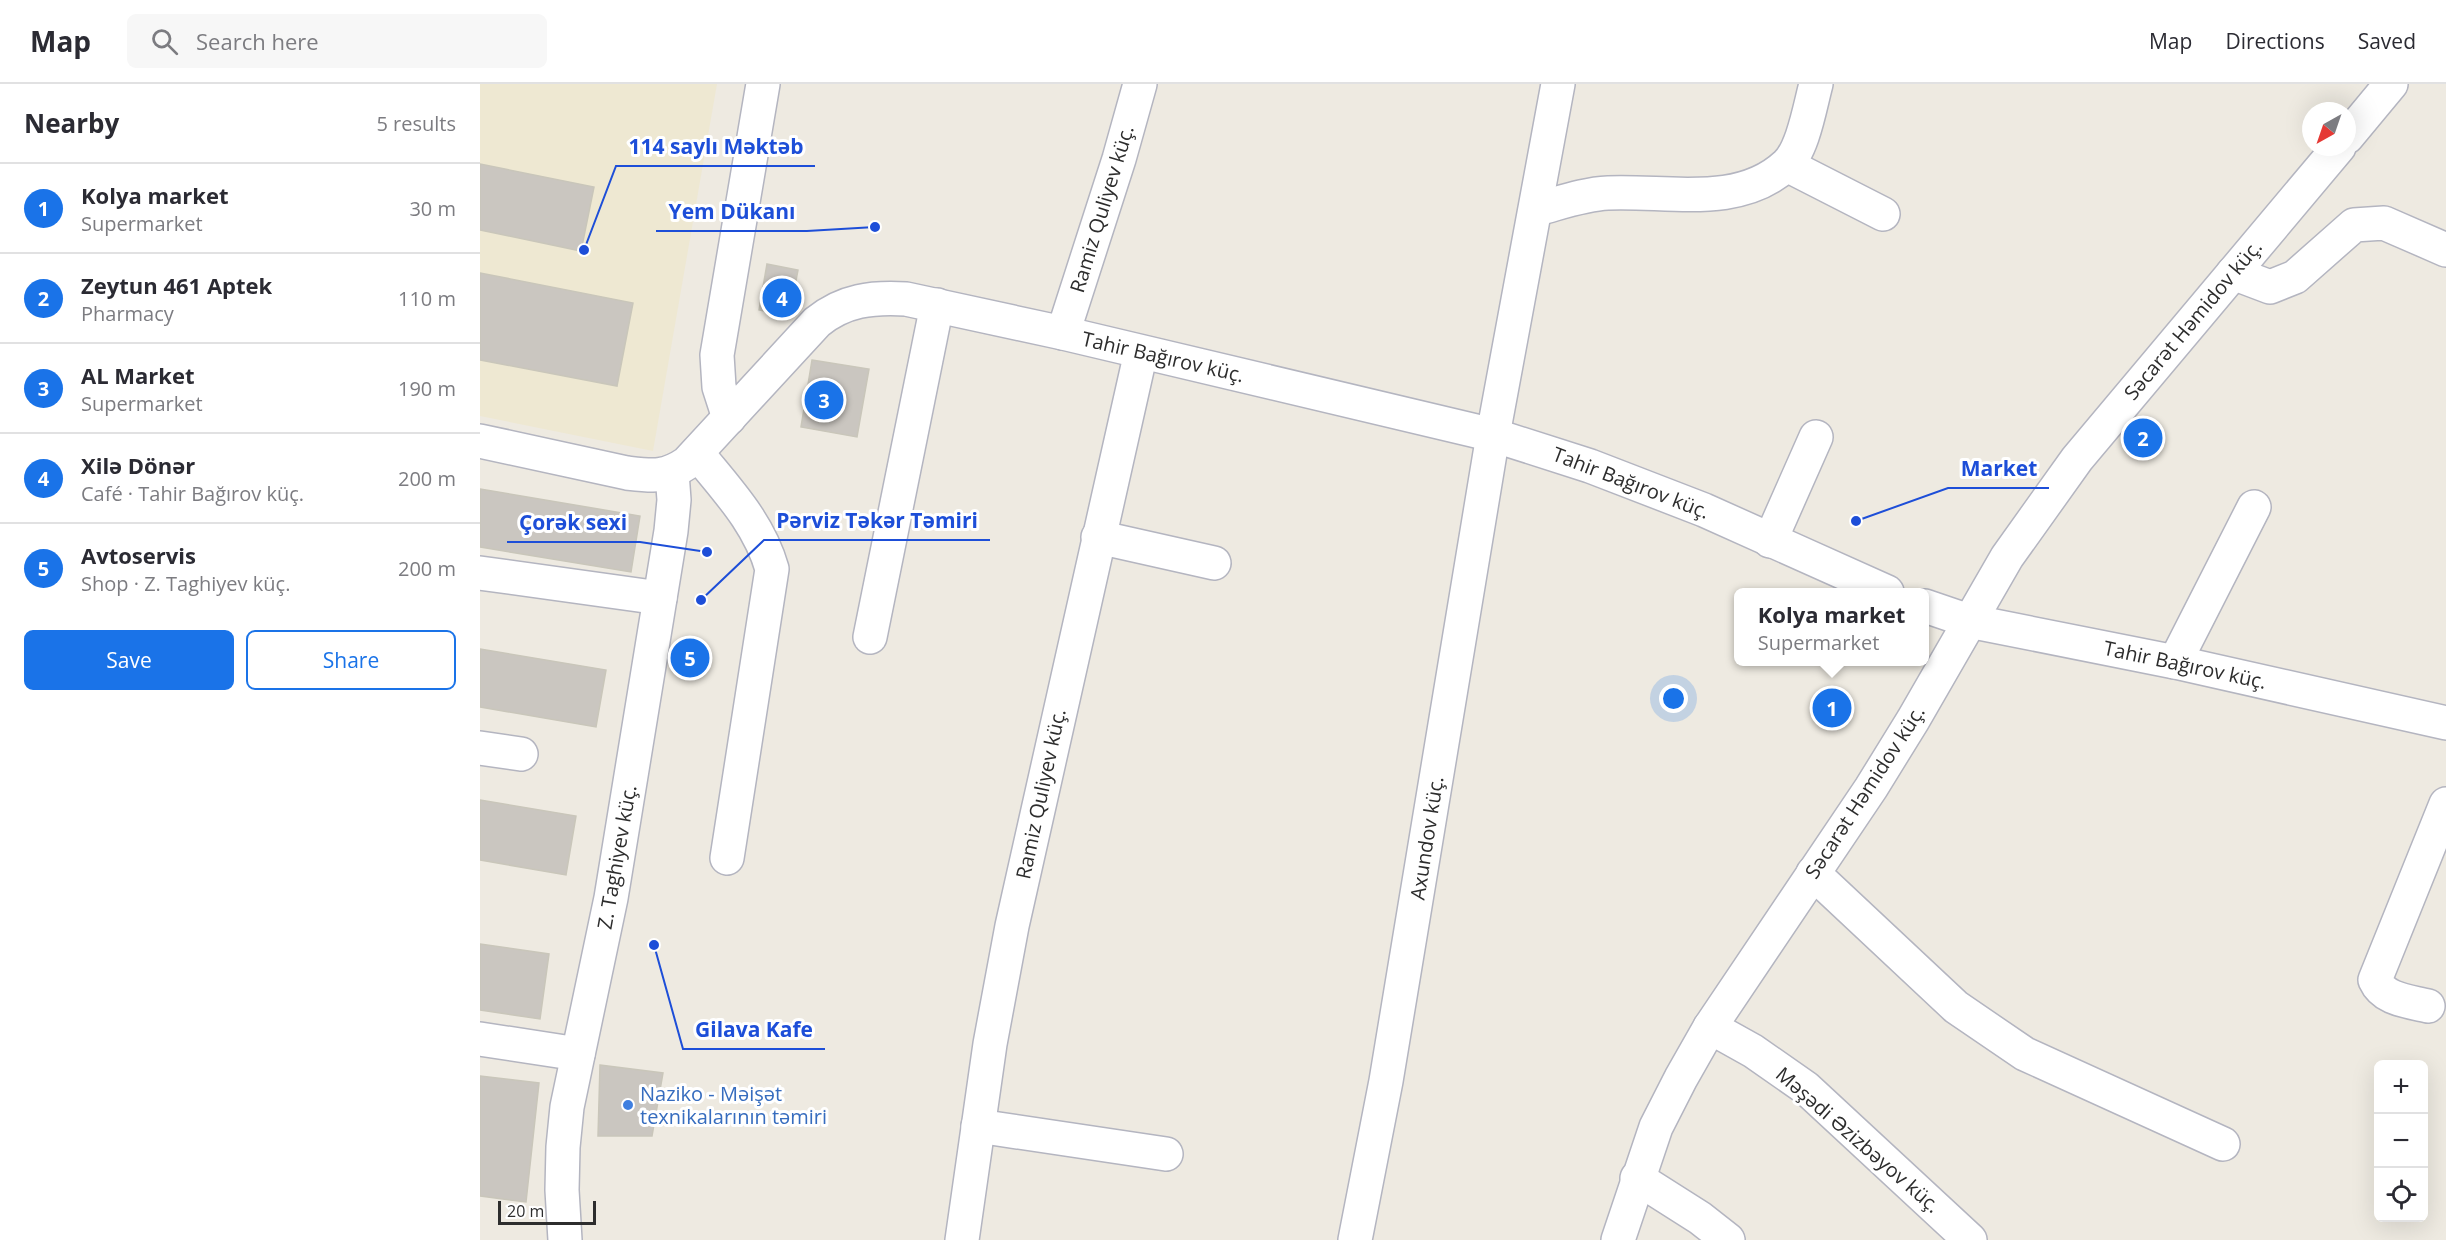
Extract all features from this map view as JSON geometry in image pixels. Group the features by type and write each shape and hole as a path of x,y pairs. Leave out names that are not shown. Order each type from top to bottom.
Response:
{"street":[{"name":"Ramiz Quliyev küç.","path":"1063,333 1119,159 1140,84"},
{"name":"Axundov küç.","path":"1355,1240 1386,1081 1493,435 1537,209 1558,84"},
{"path":"1537,209 1607,193 1726,193 1757,184 1787,165 1805,131 1815,84"},
{"path":"2356,126 2391,84"},
{"path":"729,418 719,387 717,355 758,85"},
{"name":"Səcarət Həmidov küç.","path":"1618,1240 1656,1127 1710,1027 1871,788 2007,558 2077,459 2330,156"},
{"path":"1787,165 1884,214"},
{"path":"2233,273 2270,287 2295,277 2354,225 2384,223 2446,250"},
{"name":"Tahir Bağırov küç.","path":"685,463 817,322 830,312 851,303 880,297 937,305 1063,333 1493,435 1590,466 1704,510 1878,588"},
{"path":"870,637 937,305"},
{"name":"Ramiz Quliyev küç.","path":"963,1240 990,1044 1012,926 1141,352"},
{"path":"1770,541 1816,437"},
{"path":"480,441 627,473 648,475 685,463 747,515 765,546 772,570 727,858"},
{"name":"Z. Taghiyev küç.","path":"565,1240 562,1148 567,1107 610,898 671,531 674,500 685,463"},
{"path":"2175,662 2254,507"},
{"path":"1098,537 1214,563"},
{"path":"480,573 660,598"},
{"name":"Tahir Bağırov küç.","path":"1929,607 1969,621 2175,662 2446,723"},
{"path":"480,748 521,754"},
{"path":"2428,1006 2390,996 2380,991 2375,980 2446,804"},
{"path":"1813,873 1956,1006 2025,1054 2223,1144"},
{"name":"Məşədi Əzizbəyov küç.","path":"1710,1027 1753,1051 1806,1088 1970,1240"},
{"path":"480,1039 578,1054"},
{"path":"978,1126 1166,1154"},
{"path":"1637,1178 1700,1218 1728,1240"}],"shaded area":[{"path":"480,84 717,84 653,451 480,416"}],"building":[{"path":"480,164 594,187 581,251 480,230"},
{"path":"767,264 798,270 789,316 759,310"},
{"path":"480,273 633,303 617,386 480,360"},
{"path":"812,360 869,369 857,437 801,427"},
{"path":"480,489 640,516 631,572 480,547"},
{"path":"480,649 606,670 596,727 480,707"},
{"path":"480,800 576,816 566,875 480,860"},
{"path":"480,944 549,954 540,1019 480,1010"},
{"name":"Naziko - Məişət texnikalarının təmiri","path":"600,1065 663,1073 652,1136 598,1136"},
{"path":"480,1076 539,1083 526,1202 480,1196"}],"place":[{"name":"Yem Dükanı","path":"875,227"},
{"name":"114 saylı Məktəb","path":"584,250"},
{"name":"Xilə Dönər","path":"782,298"},
{"name":"AL Market","path":"824,400"},
{"name":"Zeytun 461 Aptek","path":"2143,438"},
{"name":"Market","path":"1856,521"},
{"name":"Çorək sexi","path":"707,552"},
{"name":"Pərviz Təkər Təmiri","path":"701,600"},
{"name":"Avtoservis","path":"690,658"},
{"name":"Kolya market","path":"1832,708"},
{"name":"Gilava Kafe","path":"654,945"},
{"name":"Naziko - Məişət texnikalarının təmiri","path":"628,1105"}]}
